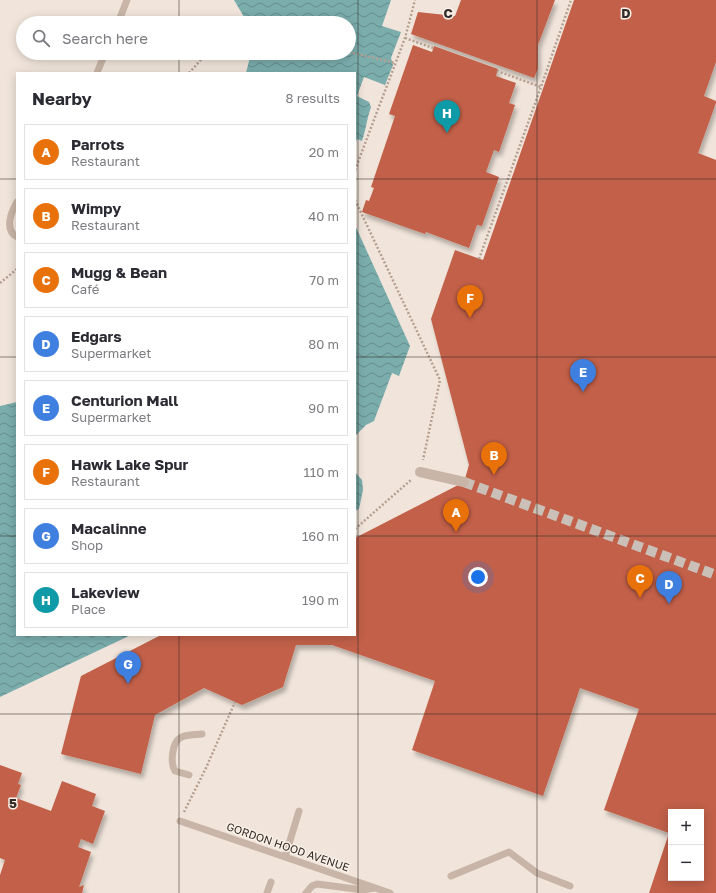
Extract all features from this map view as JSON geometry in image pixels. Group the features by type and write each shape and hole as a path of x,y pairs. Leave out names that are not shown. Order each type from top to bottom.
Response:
{"street":[{"path":"420,472 464,482"}],"lane":[{"path":"121,16 127,0"},
{"path":"97,72 102,60"},
{"path":"16,203 12,209 10,225 12,233 16,235"},
{"path":"189,775 174,770 172,767 172,756 176,743 180,738 202,734"},
{"path":"285,857 290,845 299,811"},
{"name":"GORDON HOOD AVENUE","path":"180,821 390,893"},
{"path":"451,876 509,852 537,873 570,886"},
{"path":"267,893 271,882"},
{"path":"306,893 312,886 317,884 363,890 376,888"}],"path":[{"path":"356,167 405,38 415,0"},
{"path":"479,259 571,0"},
{"path":"405,38 434,48"},
{"path":"356,54 395,63"},
{"path":"190,72 201,60"},
{"path":"498,71 541,87"},
{"path":"356,202 440,380 420,472 356,528"},
{"path":"0,283 16,270"},
{"path":"180,821 206,768 234,702"}],"water":[{"path":"234,0 391,0 382,26 401,32 391,58 393,65 385,85 364,77 357,96 369,102 371,107 362,141 357,139 356,142 356,72 246,72 249,60 356,60 356,16 243,16"},
{"path":"356,227 410,346 399,376 392,373 374,421 366,425 356,435"},
{"path":"16,402 16,636 129,636 0,697 0,406"},
{"path":"356,473 362,480 363,490 359,509 356,510"}],"building":[{"path":"461,0 555,0 538,45 538,69 534,78 411,34 418,12 455,16"},
{"path":"574,0 716,0 716,62 704,96 716,101 716,103 698,153 716,160 716,893 649,893 668,836 668,881 704,881 704,809 668,809 668,833 604,810 639,709 580,688 543,796 412,750 435,681 332,645 296,645 283,687 242,705 204,688 155,715 141,774 61,754 81,676 159,636 356,636 356,537 464,482 469,465 431,319 455,250 483,260"},
{"path":"413,45 432,52 434,46 498,69 496,76 516,83 509,103 515,105 499,152 494,150 486,172 499,177 482,226 477,225 469,248 426,232 425,234 362,212 366,200 369,201 374,188 371,187 395,116 389,114"},
{"path":"0,765 22,773 18,784 21,785 16,798 51,811 62,781 96,794 92,806 105,811 93,844 81,839 78,847 91,852 79,887 84,885 82,893 0,893 0,875 5,860 0,858"}],"tunnel":[{"path":"464,482 716,575"}],"place":[{"name":"Lakeview","path":"447,133"},
{"name":"Hawk Lake Spur","path":"470,318"},
{"name":"Centurion Mall","path":"583,392"},
{"name":"Wimpy","path":"494,475"},
{"name":"Parrots","path":"456,532"},
{"name":"Mugg & Bean","path":"640,598"},
{"name":"Edgars","path":"669,604"},
{"name":"Macalinne","path":"128,684"}]}
